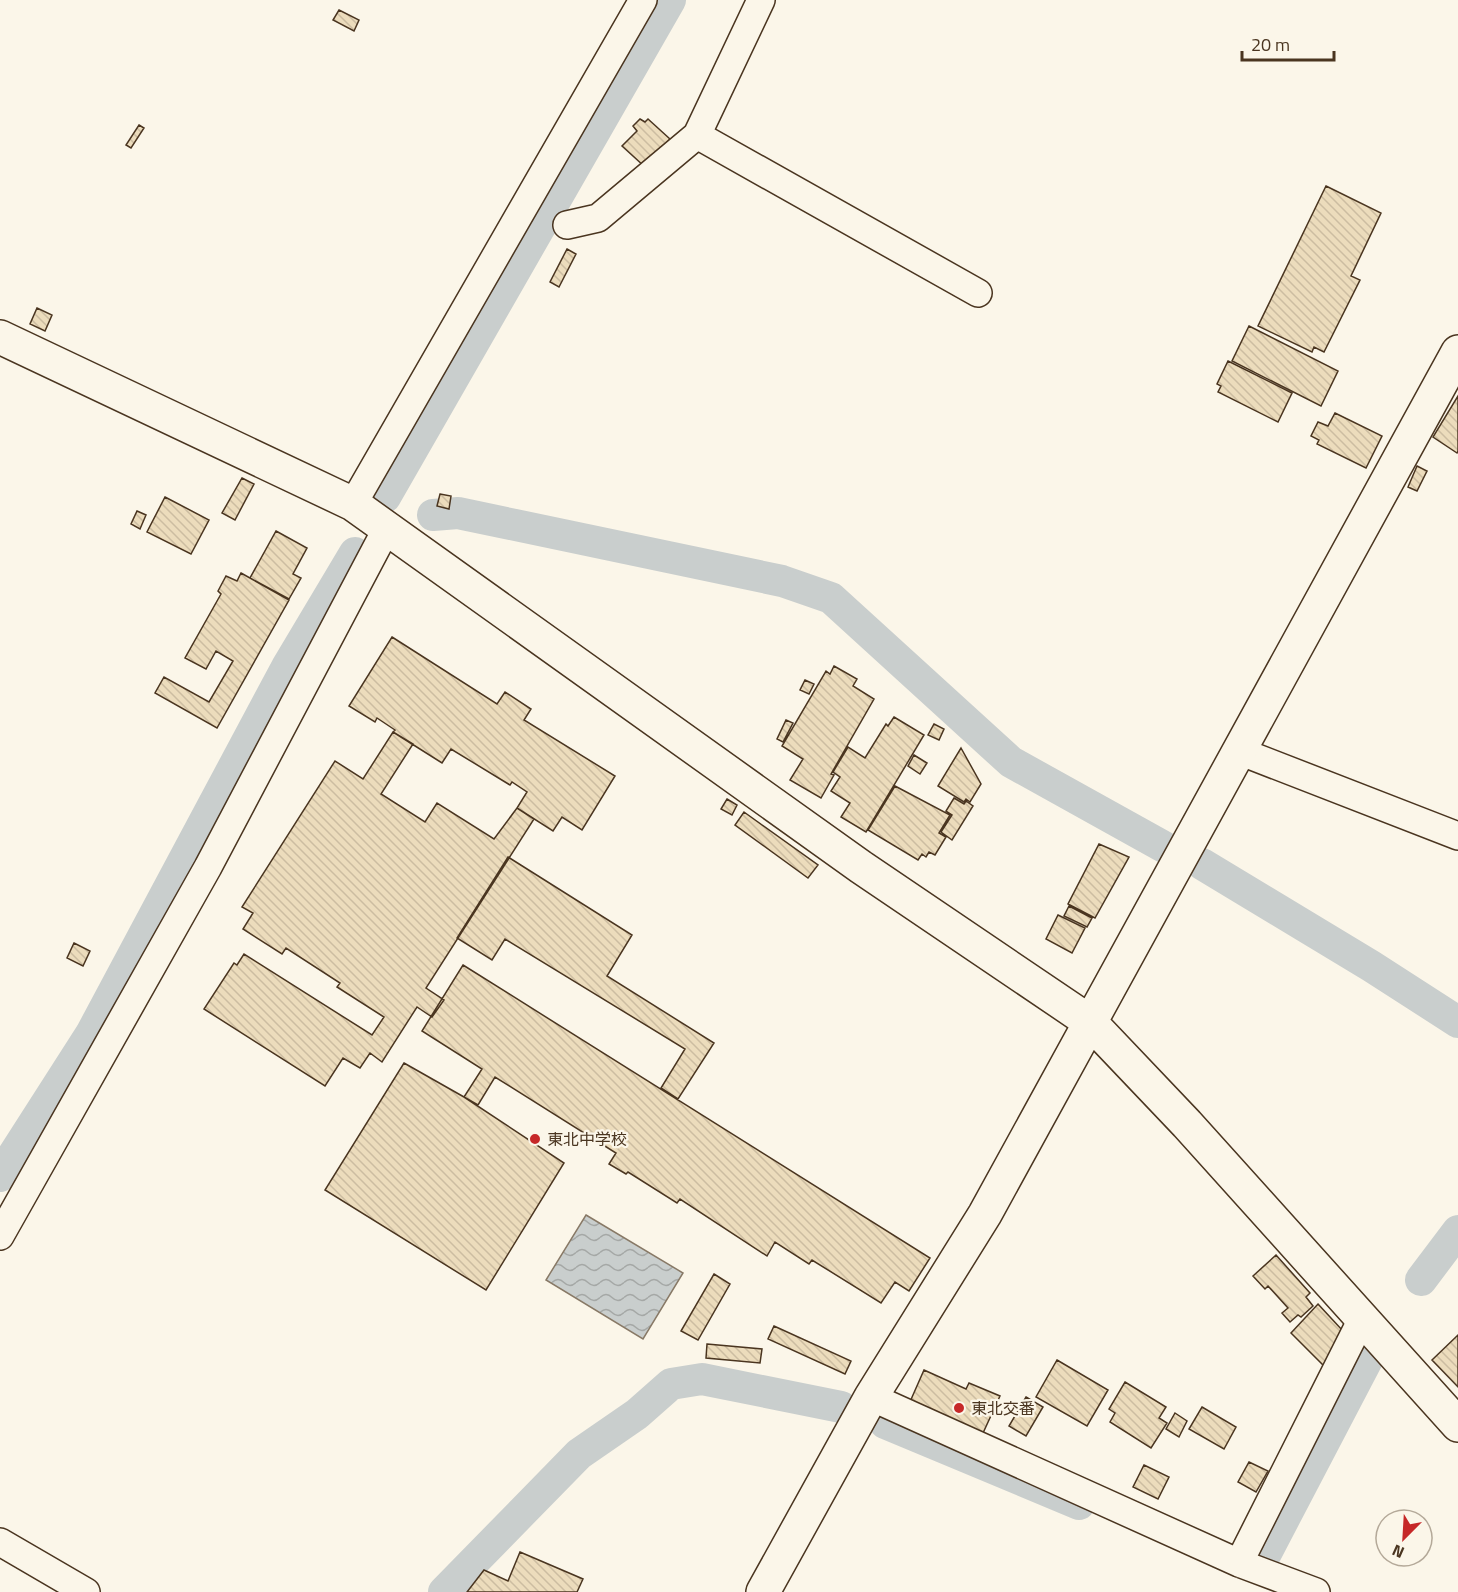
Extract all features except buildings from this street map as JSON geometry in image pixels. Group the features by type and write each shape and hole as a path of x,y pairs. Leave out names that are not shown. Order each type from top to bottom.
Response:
{"street":[{"path":"353,504 643,0"},
{"path":"567,225 598,218 697,135 761,0"},
{"path":"697,135 978,293"},
{"path":"0,337 353,504 861,867 1090,1022 1187,1124 1458,1425"},
{"path":"763,1592 871,1397 985,1214 1458,352"},
{"path":"0,1236 208,867 387,528"},
{"path":"1239,751 1458,836"},
{"path":"1239,1563 1362,1319"},
{"path":"871,1397 1239,1563 1316,1592"},
{"path":"0,1542 86,1592"}],"water":[{"path":"586,1215 683,1273 643,1339 546,1280"}],"waterway":[{"path":"385,497 670,0"},
{"path":"433,515 458,513 782,581 831,598 1011,762 1164,847"},
{"path":"0,1176 91,1034 287,667 355,553"},
{"path":"1202,864 1371,966 1458,1022"},
{"path":"1421,1280 1458,1231"},
{"path":"1266,1553 1370,1354"},
{"path":"444,1592 579,1454 637,1414 671,1384 702,1379 841,1407"},
{"path":"885,1423 1079,1504"}],"place":[{"name":"東北中学校","path":"535,1139"},
{"name":"東北交番","path":"959,1408"}]}
